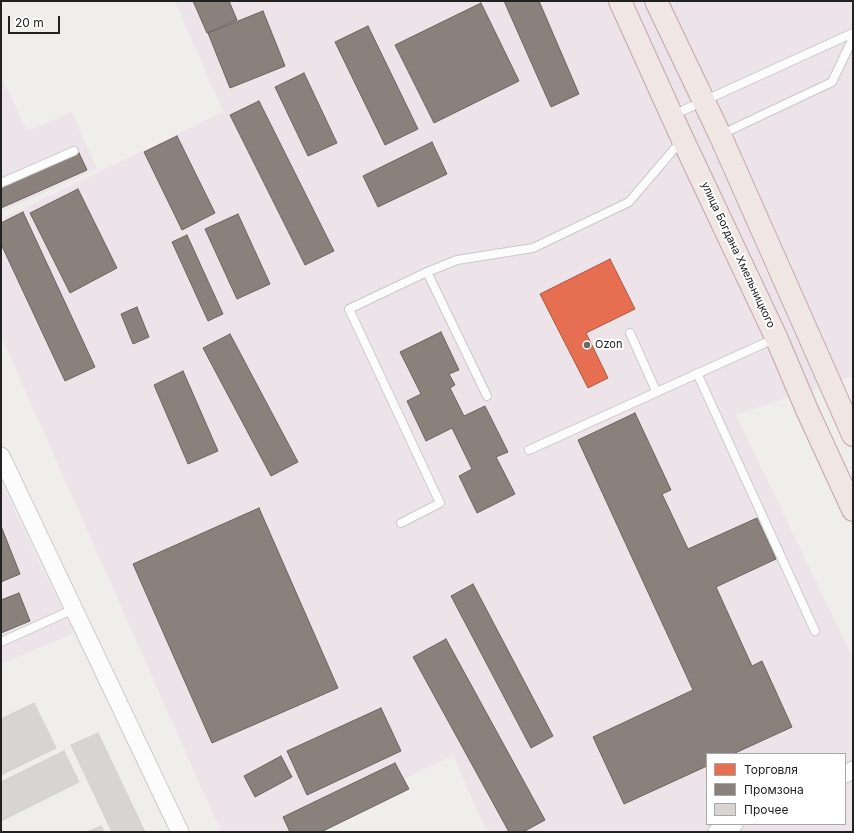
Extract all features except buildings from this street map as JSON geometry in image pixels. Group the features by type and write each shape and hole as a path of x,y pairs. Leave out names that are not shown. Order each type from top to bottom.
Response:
{"highway":[{"name":"улица Богдана Хмельницкого","path":"620,1 682,138 776,337 807,410 853,510"},
{"path":"656,1 702,101 720,135 853,435"}],"street":[{"path":"1,456 180,832"},
{"path":"717,832 732,825"}],"lane":[{"path":"672,115 853,33"},
{"path":"720,135 832,82 853,38"},
{"path":"401,523 440,503 349,309 457,260 533,248 629,202 682,138"},
{"path":"1,183 74,151"},
{"path":"428,272 487,396"},
{"path":"630,333 656,391"},
{"path":"529,450 776,337"},
{"path":"697,373 815,631"},
{"path":"1,642 74,609"}],"shaded area":[{"path":"175,1 853,1 853,376 736,415 853,658 853,832 487,832 453,756 289,832 221,832 1,336 1,219 223,112"},
{"path":"1,76 27,131 72,112 97,169 1,212"},
{"path":"1,482 74,633 1,664"}],"place":[{"name":"Ozon","path":"587,345"}]}
